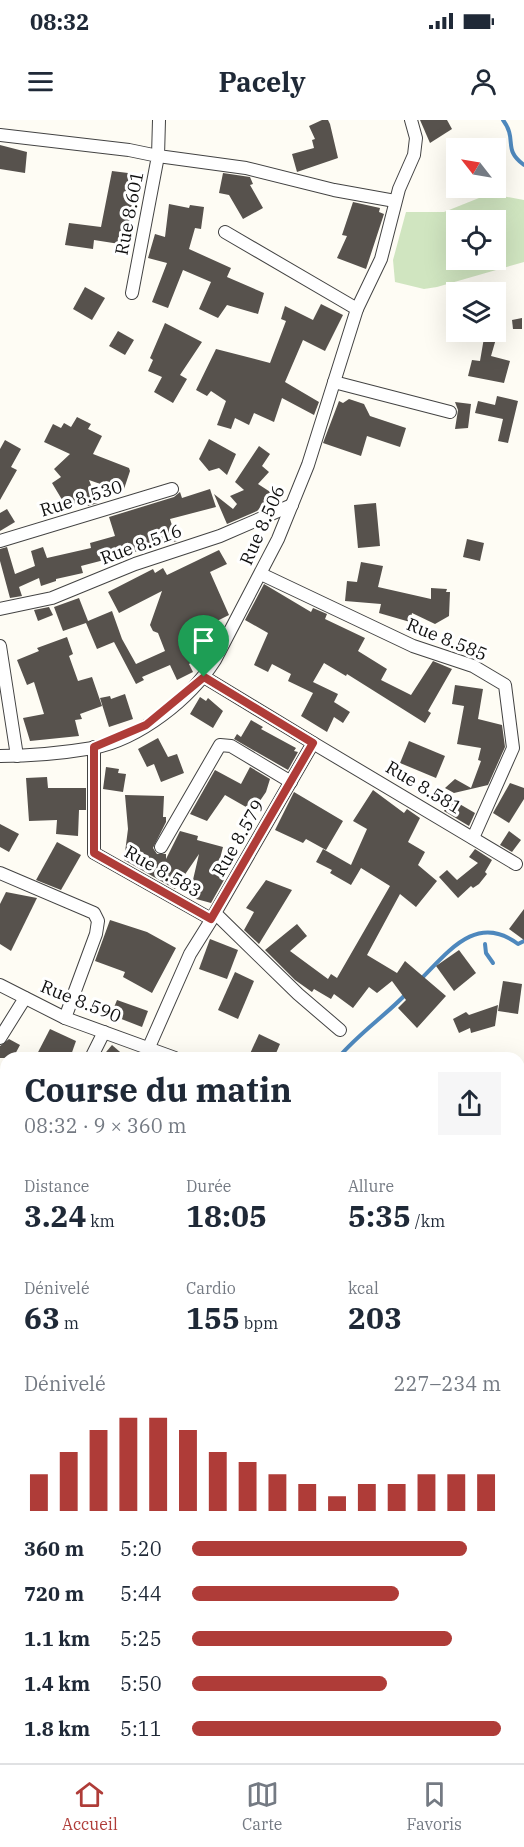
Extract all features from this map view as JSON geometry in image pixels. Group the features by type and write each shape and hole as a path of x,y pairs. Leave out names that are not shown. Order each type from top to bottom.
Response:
{"street":[{"path":"159,120 158,156 246,168 334,190 395,201"},
{"name":"Rue 8.506","path":"0,756 94,747 146,725 204,677 261,574 308,465 357,309 381,259 395,201 416,144 411,120"},
{"name":"Rue 8.601","path":"0,135 129,150 158,156 132,293"},
{"path":"225,232 357,309"},
{"path":"334,382 450,412"},
{"name":"Rue 8.530","path":"0,541 172,489"},
{"name":"Rue 8.516","path":"0,609 52,598 135,564 220,536 292,505"},
{"name":"Rue 8.585","path":"261,574 413,646 473,666 505,685 513,748 473,838"},
{"path":"0,646 18,756"},
{"path":"204,677 313,743"},
{"name":"Rue 8.581","path":"313,743 516,864"},
{"name":"Rue 8.579","path":"149,1047 180,975 313,743"},
{"path":"162,847 220,745 231,746 291,782"},
{"name":"Rue 8.583","path":"94,747 94,853 213,916"},
{"path":"0,873 94,913 98,921 64,1018"},
{"path":"213,916 340,1030"},
{"name":"Rue 8.590","path":"0,985 64,1018 161,1052"},
{"path":"0,1038 26,998"},
{"path":"94,1052 104,1032"}],"green space":[{"path":"506,197 524,200 524,262 506,267 506,210 449,210 479,198"},
{"path":"446,211 446,270 496,270 424,289 395,282 393,260 406,212"}],"building":[{"path":"322,120 328,120 330,124 338,158 297,172 292,154 314,148 312,140 315,139 309,126"},
{"path":"420,120 447,120 452,129 430,143"},
{"path":"0,145 27,152 25,173 0,169"},
{"path":"112,171 136,174 126,245 94,240 93,249 65,245 69,223 101,227"},
{"path":"223,173 250,177 253,184 250,185 263,208 243,219 229,195 219,193"},
{"path":"353,202 380,208 379,212 384,214 366,269 337,258 347,236 342,235"},
{"path":"169,204 189,208 190,205 204,207 201,229 195,228 189,249 231,268 227,277 264,293 258,314 227,305 218,318 199,309 211,282 183,270 168,308 152,302 167,263 148,258 155,234 165,237"},
{"path":"85,287 105,298 92,320 73,309"},
{"path":"321,304 343,315 325,351 303,340 285,382 319,402 314,415 282,398 274,422 254,413 249,425 235,418 231,429 217,425 226,401 211,391 207,396 196,390 216,349 270,363 286,321 281,319 285,306 313,320"},
{"path":"522,318 522,329 513,329 512,320"},
{"path":"165,323 202,342 180,375 187,379 173,403 154,392 162,377 148,371 153,360 150,358"},
{"path":"118,331 134,340 125,355 109,346"},
{"path":"483,342 495,342 491,356 510,361 504,383 468,376 472,360 480,361"},
{"path":"497,396 518,401 508,443 498,441 503,419 475,413 478,401 495,405"},
{"path":"349,399 364,404 370,416 406,428 400,447 367,436 361,456 323,443 339,401 343,403"},
{"path":"455,402 471,404 468,428 455,429 458,410"},
{"path":"77,417 91,424 88,429 102,436 93,454 129,468 130,471 123,492 89,480 98,503 88,506 85,497 67,508 52,483 61,477 54,469 70,454 44,442 53,424 61,428 64,423 71,427"},
{"path":"209,439 236,454 227,475 219,468 209,471 199,459"},
{"path":"5,440 21,449 11,467 17,470 0,500 0,449"},
{"path":"259,446 270,454 262,466 269,472 258,484 278,497 267,507 263,505 257,511 227,524 214,494 233,509 237,504 230,496 244,490 235,482"},
{"path":"210,489 216,507 170,519 177,541 81,566 83,573 56,579 56,581 41,586 39,578 19,587 22,596 10,598 0,561 0,549 7,547 15,574 35,566 31,551 43,547 47,558 91,548 90,543 115,536 109,517 174,497 180,492 182,498"},
{"path":"376,503 380,546 358,548 354,505"},
{"path":"7,509 15,522 0,531 0,513"},
{"path":"467,539 484,543 480,561 463,557"},
{"path":"219,550 227,564 210,572 229,615 217,621 218,625 196,634 207,655 189,664 193,672 177,680 170,665 142,677 144,680 136,684 114,642 97,649 86,623 63,631 54,607 79,598 88,621 112,611 122,639 136,664 165,651 158,633 153,631 150,625 162,591 119,613 108,592 153,569 155,573 163,568 167,575"},
{"path":"361,562 383,566 378,587 431,599 431,588 447,589 446,592 450,592 449,616 435,624 412,613 410,622 379,613 381,604 345,601 347,581 357,582"},
{"path":"264,584 311,612 313,608 327,614 325,619 365,638 358,651 387,669 381,680 411,695 433,661 452,669 428,711 431,713 425,723 347,674 346,676 324,663 313,682 338,694 334,702 350,712 343,723 334,717 327,732 301,716 313,693 288,681 291,674 272,664 268,672 254,665 268,633 245,620"},
{"path":"49,607 53,615 38,621 34,610"},
{"path":"67,637 73,654 69,656 78,681 92,677 102,706 80,714 82,719 75,720 79,736 30,741 23,718 44,714 34,682 27,685 17,660 39,651 37,648"},
{"path":"455,685 483,689 478,719 502,725 505,747 488,785 454,793 445,788 455,779 471,788 481,761 478,760 481,748 457,744 464,706 452,704"},
{"path":"125,694 133,719 109,727 100,698 110,696 111,699"},
{"path":"200,697 206,701 208,698 223,711 213,728 190,714"},
{"path":"251,720 263,727 261,729 296,748 294,751 298,752 288,770 234,739 237,734 241,737"},
{"path":"158,738 168,757 177,754 184,773 161,782 154,764 147,767 138,749"},
{"path":"409,741 445,756 436,778 400,763"},
{"path":"106,767 119,769 118,773 126,774 123,792 103,789"},
{"path":"250,767 270,779 266,792 253,811 225,795 207,821 190,814 215,770 241,784"},
{"path":"47,777 48,788 86,788 86,810 79,810 78,836 56,834 57,820 29,821 26,778"},
{"path":"510,783 524,788 524,799 509,823 493,813"},
{"path":"373,790 404,813 407,809 420,818 408,842 425,852 418,865 437,881 416,907 400,894 367,955 397,973 405,961 446,996 417,1028 398,1008 406,1000 392,981 377,993 369,987 353,1008 334,994 331,999 314,989 312,992 295,980 265,950 297,924 307,936 290,951 328,979 331,974 337,978 390,886 361,868 351,885 330,873 332,870 316,862 323,849 351,865 367,829 353,821"},
{"path":"294,792 343,821 326,850 306,839 303,843 275,830"},
{"path":"125,795 164,796 163,817 166,817 166,822 153,848 157,854 166,854 166,859 180,831 198,836 197,840 223,847 217,870 223,871 222,879 224,880 211,903 189,897 199,854 175,889 124,860 128,829"},
{"path":"451,799 475,813 469,826 444,811"},
{"path":"0,824 19,834 9,852 0,847"},
{"path":"509,831 521,840 512,852 500,845"},
{"path":"57,842 81,855 61,890 36,880"},
{"path":"475,849 492,860 485,872 487,874 479,884 473,888 471,886 458,898 439,877 447,870 457,880 478,863 469,857"},
{"path":"266,880 292,890 259,944 244,930 254,912 246,908"},
{"path":"6,892 37,898 11,951 0,944 0,904"},
{"path":"524,909 524,940 509,929"},
{"path":"110,920 147,932 176,948 152,993 123,977 125,972 95,961"},
{"path":"210,939 238,950 227,979 199,969"},
{"path":"459,950 476,973 454,991 436,966"},
{"path":"235,972 254,981 238,1019 218,1010"},
{"path":"503,981 522,984 518,1014 498,1011"},
{"path":"117,1000 148,1011 142,1027 111,1015"},
{"path":"498,1005 495,1026 471,1033 470,1028 459,1033 453,1019 466,1012 469,1015"},
{"path":"50,1029 76,1041 72,1052 38,1052"},
{"path":"259,1034 280,1044 277,1052 251,1052"},
{"path":"9,1039 20,1045 16,1052 0,1052 0,1046"},
{"path":"112,1045 120,1052 106,1052"}],"waterway":[{"path":"503,120 510,133 514,154 524,165"},
{"path":"421,979 453,947 477,934 489,932 503,935 518,944 524,941"},
{"path":"485,944 486,953 493,963"},
{"path":"344,1052 407,993"}],"route":[{"path":"204,677 313,743 211,919 94,853 94,747 119,739 146,725 178,701 204,677"}]}
